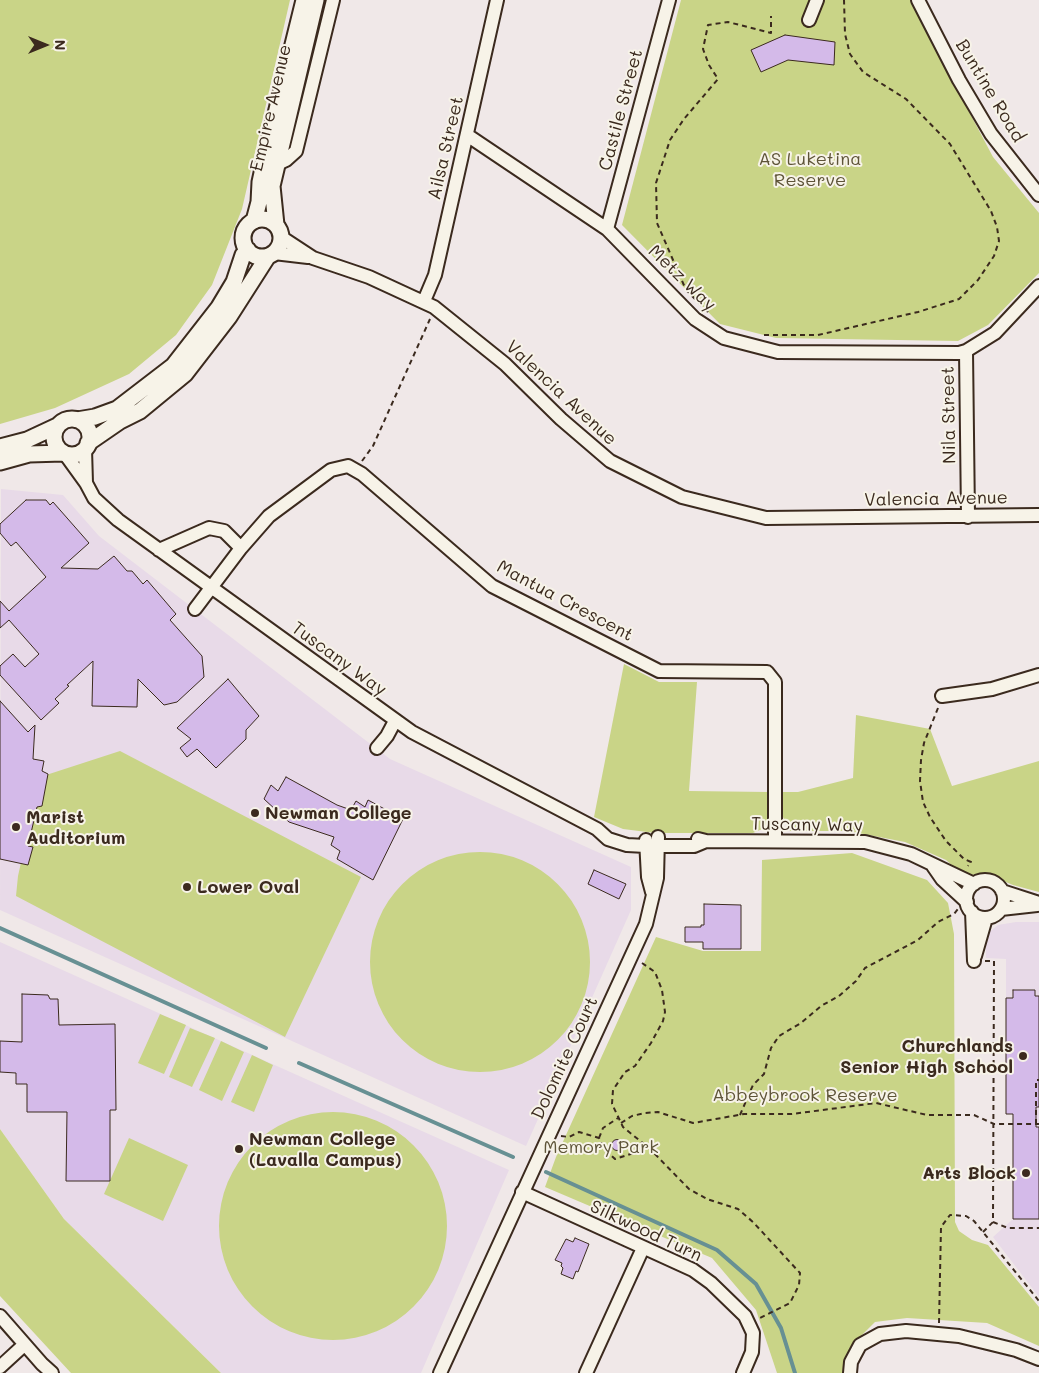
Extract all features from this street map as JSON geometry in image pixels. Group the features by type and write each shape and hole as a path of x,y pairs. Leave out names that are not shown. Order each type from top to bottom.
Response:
{"main road":[{"name":"Empire Avenue","path":"254,221 267,150 304,0"},
{"name":"Empire Avenue","path":"278,231 272,186 316,0"},
{"path":"0,462 30,454 64,453 72,455 120,421 140,411 185,374 229,317 281,243 278,231 269,220 254,221 244,234 248,250 257,257 271,255"},
{"path":"0,447 27,440 66,420 95,417 117,409 173,366 219,307 234,282 243,255 248,250"},
{"path":"77,420 82,422 89,432 87,446"},
{"path":"57,426 54,441 57,448 64,453"}],"street":[{"path":"276,165 296,152 333,0"},
{"name":"Ailsa Street","path":"429,304 498,0"},
{"name":"Castile Street","path":"608,229 669,0"},
{"path":"809,20 817,0"},
{"name":"Buntine Road","path":"919,0 960,80 991,134 1039,195"},
{"name":"Metz Way","path":"467,135 608,229 695,319 724,338 778,352 959,353 966,351"},
{"name":"Valencia Avenue","path":"278,231 313,258"},
{"name":"Valencia Avenue","path":"271,255 313,258 369,277 429,304 506,364 561,419 610,461 682,497 766,518 1039,516"},
{"name":"Nila Street","path":"968,517 966,351 995,333 1039,286"},
{"path":"86,483 87,446"},
{"name":"Tuscany Way","path":"64,453 86,483 94,498 118,520 394,721 597,830 608,839 627,845 693,837 706,841 865,842 911,854 974,884"},
{"path":"195,609 241,548 269,516 330,470 348,466 354,470"},
{"name":"Mantua Crescent","path":"354,470 492,586 659,671 767,672 775,682 775,841"},
{"path":"159,550 209,528 224,531 241,548"},
{"path":"942,696 992,689 1039,675"},
{"path":"377,748 387,736 394,721"},
{"name":"Dolomite Court","path":"440,1373 646,924 652,892 657,878 652,842"},
{"name":"Tuscany Way","path":"933,866 966,907"},
{"path":"977,959 966,907 968,892 974,884 988,880 994,882 1002,891 1039,904"},
{"path":"966,907 978,916 986,918 992,916 1001,909 1004,903 1002,891"},
{"path":"1001,909 1039,904"},
{"path":"977,959 986,918"},
{"name":"Silkwood Turn","path":"522,1192 693,1270 711,1283 745,1316 753,1333 752,1352 743,1373"},
{"path":"586,1373 643,1248"},
{"path":"0,1316 24,1345 52,1373"},
{"path":"850,1373 851,1362 860,1345 880,1334 906,1331 958,1336 1016,1350 1039,1359"},
{"path":"0,1367 24,1345"}],"path":[{"path":"763,335 818,335 918,312 959,299 978,280 994,256 999,241 997,227 991,211 950,144 906,99 863,72 850,54 845,34 844,0"},
{"path":"713,317 686,290 657,223 656,183 670,140 684,119 718,79 703,50 708,25 728,22 771,32 771,16"},
{"path":"354,470 373,446 417,352 429,304"},
{"path":"942,696 924,743 920,781 924,802 930,817 946,841 964,859 971,862 960,878"},
{"path":"740,1115 753,1085 764,1074 770,1048 779,1036 801,1024 821,1006 840,996 865,968 918,940 938,922 966,907"},
{"path":"632,956 655,972 662,990 665,1012 663,1021 651,1043 635,1066 625,1072 613,1090 612,1104 621,1123 650,1149 688,1189 706,1199 738,1209 796,1267 800,1273 799,1285 790,1303 767,1314"},
{"path":"977,959 994,961 993,1222 983,1232"},
{"path":"621,1123 632,1116 645,1113 658,1112 694,1123 740,1115 792,1114 876,1103 927,1115 974,1115 994,1124 1037,1124 1036,1080 1039,1080"},
{"path":"618,1118 603,1128 599,1138 604,1150 615,1159 637,1152 642,1143"},
{"path":"549,1134 569,1137 579,1132 599,1138"},
{"path":"938,1334 941,1227 950,1215 956,1214 974,1221 1039,1301"},
{"path":"993,1222 1008,1228 1039,1228"}],"shaded area":[{"name":"Newman College","path":"1,489 63,495 99,536 390,759 631,867 631,910 526,1146 0,910"},
{"name":"Churchlands Senior High School","path":"1016,922 1039,922 1039,1297 993,1237 1013,1219 1013,1114 1006,1114 1006,959 986,958 986,939 988,933 998,925"},
{"name":"Newman College (Lavalla Campus)","path":"0,942 509,1170 421,1373 221,1373 64,1219 0,1129"}],"green space":[{"path":"0,0 290,0 242,209 212,285 176,335 129,374 55,408 0,424"},
{"name":"AS Luketina Reserve","path":"681,0 910,0 993,157 1039,213 1039,273 988,325 958,341 776,338 720,324 622,225"},
{"path":"624,664 659,682 697,682 689,791 768,792 768,822 762,829 753,833 655,833 623,829 594,817"},
{"path":"856,715 930,729 952,786 1039,761 1039,892 1013,885 987,874 968,875 957,870 946,860 905,842 848,831 790,831 783,817 783,792 798,792 853,778"},
{"name":"Lower Oval","path":"120,751 361,877 285,1037 16,896 18,876 40,777"},
{"path":"480,852 512,857 532,865 549,877 565,893 577,910 585,930 590,962 585,994 577,1014 565,1031 549,1047 532,1059 512,1067 480,1072 448,1067 428,1059 411,1047 395,1031 383,1014 375,994 370,962 375,930 383,910 395,893 411,877 428,865 448,857"},
{"name":"Abbeybrook Reserve","path":"852,853 927,880 948,903 954,934 955,1222 959,1231 972,1240 988,1245 1039,1307 1039,1346 987,1323 907,1318 875,1322 850,1347 847,1373 777,1373 756,1310 712,1258 545,1187 556,1157 656,937 703,951 761,951 762,860"},
{"path":"160,1014 186,1025 164,1074 138,1063"},
{"path":"190,1028 215,1038 192,1087 169,1077"},
{"path":"221,1041 244,1052 222,1101 199,1090"},
{"path":"252,1055 273,1065 254,1112 231,1102"},
{"path":"322,1112 344,1112 377,1120 396,1131 414,1145 428,1163 439,1182 447,1215 445,1248 439,1270 428,1289 414,1307 396,1321 377,1332 344,1340 322,1340 289,1332 270,1321 252,1307 238,1289 227,1270 219,1237 219,1215 227,1182 238,1163 252,1145 270,1131 289,1120"},
{"path":"0,1129 64,1219 221,1373 71,1373 0,1296"},
{"path":"129,1138 188,1165 163,1221 104,1194"}],"building":[{"path":"785,35 835,42 834,65 788,60 761,72 751,50"},
{"path":"26,500 46,500 50,505 53,502 89,543 61,568 98,569 114,556 127,571 132,571 143,584 147,580 176,614 170,620 202,656 204,677 177,702 164,705 138,679 137,707 92,706 93,661 67,685 69,686 55,699 59,703 41,720 0,675 0,666 13,654 25,667 39,654 9,620 0,628 0,601 9,611 46,577 16,542 11,546 0,533 0,524"},
{"path":"228,679 259,716 246,730 246,739 216,768 197,749 187,757 180,748 191,739 177,728"},
{"name":"Marist Auditorium","path":"0,701 28,732 35,725 33,759 44,761 42,771 48,774 42,806 37,807 28,846 33,847 28,865 0,859"},
{"path":"286,777 337,805 351,810 356,801 365,807 368,800 403,819 373,880 337,859 340,851 331,845 334,837 289,822 264,799 271,785 278,791"},
{"path":"594,870 626,884 619,899 588,884"},
{"path":"704,904 741,905 741,949 703,949 703,942 685,942 685,927 701,927 701,925 704,925"},
{"path":"1013,990 1035,990 1035,996 1039,996 1039,1107 1036,1107 1036,1127 1039,1127 1039,1219 1013,1219 1013,1114 1006,1114 1006,998 1013,998"},
{"path":"22,994 48,995 50,999 58,999 59,1025 115,1024 116,1110 110,1110 110,1181 66,1181 67,1112 27,1112 27,1084 16,1084 16,1073 0,1072 0,1041 22,1042"},
{"path":"617,1139 623,1145 617,1151 611,1145"},
{"path":"575,1238 589,1244 578,1272 576,1271 573,1279 561,1274 562,1263 555,1260 566,1239 573,1242"}],"waterway":[{"path":"0,928 266,1048"},
{"path":"299,1063 513,1157"},
{"path":"546,1172 717,1250 756,1284 781,1328 795,1373"}],"place":[{"name":"Newman College","path":"255,813"},
{"name":"Marist Auditorium","path":"16,827"},
{"name":"Lower Oval","path":"187,887"},
{"name":"Churchlands Senior High School","path":"1023,1056"},
{"name":"Newman College (Lavalla Campus)","path":"239,1149"},
{"name":"Arts Block","path":"1026,1173"}],"park label":[{"name":"Memory Park","path":"601,1147"}]}
